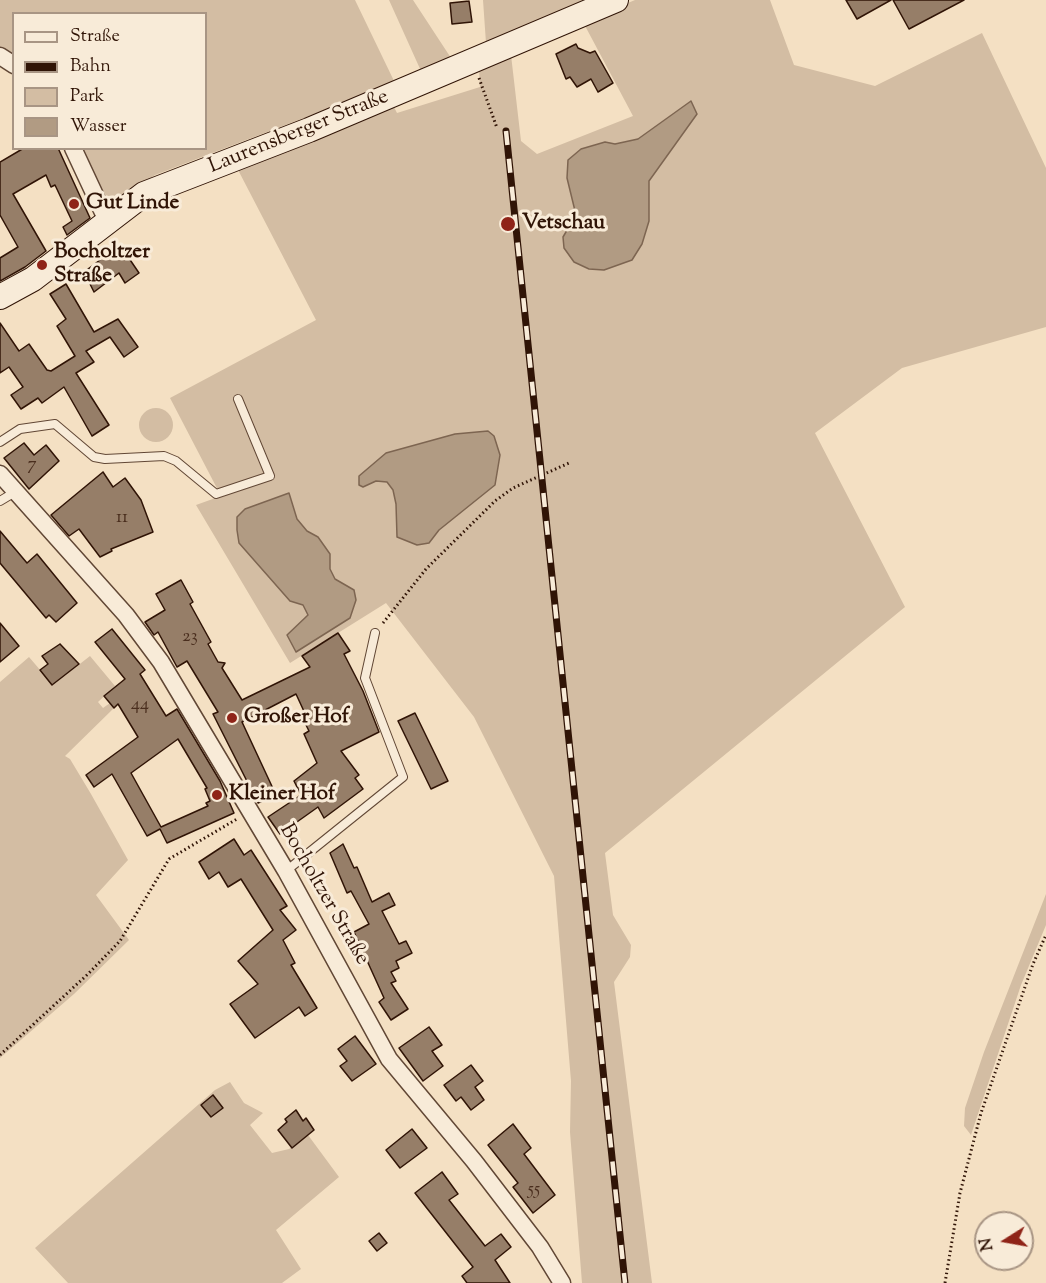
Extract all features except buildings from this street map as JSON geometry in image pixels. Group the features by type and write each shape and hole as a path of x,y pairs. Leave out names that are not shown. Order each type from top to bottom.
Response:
{"street":[{"name":"Laurensberger Straße","path":"0,297 33,279 144,194 309,130 616,0"},
{"path":"74,150 108,223"},
{"name":"Bocholtzer Straße","path":"0,474 126,615 161,662 286,871 389,1059 474,1161 540,1247 562,1283"}],"lane":[{"path":"0,442 20,429 55,424 94,457 105,459 164,456 176,461 216,494 270,476 238,399"},
{"path":"0,501 15,492"},
{"path":"286,871 403,777 365,678 375,633"}],"path":[{"path":"473,62 497,128"},
{"path":"375,633 426,569 495,501 530,480 569,463"},
{"path":"0,1055 71,991 120,941 169,859 249,812"},
{"path":"945,1283 960,1193 981,1113 1046,934"}],"green space":[{"path":"0,0 355,0 395,83 155,175 111,204 81,150 207,150 207,12 12,12 12,65 0,66"},
{"path":"389,0 413,0 451,58 421,71"},
{"path":"483,0 588,0 486,43"},
{"path":"635,0 770,0 794,65 875,86 982,33 1046,168 1046,327 902,368 815,433 905,607 605,853 613,915 631,945 630,957 614,982 652,1283 582,1283 570,1132 571,1081 554,876 474,717 386,603 290,663 196,505 221,496 170,398 316,320 236,166 394,107 397,113 480,87 479,69 511,55 521,141 537,154 633,116 583,22","holes":["691,101 697,114 649,181 649,221 563,237 576,215 567,178 568,160 581,149 605,142 615,144 638,139"]},
{"path":"156,408 168,413 173,425 168,437 156,442 144,437 139,425 144,413"},
{"path":"90,656 115,686 98,702 103,708 110,703 114,708 65,756 70,759 128,860 96,895 129,940 74,994 0,1058 0,682 29,657 53,685"},
{"path":"1046,894 1046,925 1021,985 971,1135 964,1126 965,1108 984,1052"},
{"path":"230,1082 244,1103 263,1113 250,1125 272,1153 289,1149 308,1135 339,1177 276,1230 301,1269 282,1283 68,1283 35,1248 215,1090"}],"water":[{"path":"691,101 697,114 649,181 649,221 642,244 632,260 604,270 589,269 574,262 564,248 563,237 576,215 567,178 568,160 581,149 605,142 615,144 638,139"},
{"path":"488,431 494,436 500,455 495,485 439,530 429,543 417,545 397,537 396,504 393,490 387,482 376,481 363,487 359,485 359,476 386,453 455,434"},
{"path":"289,493 297,519 307,531 318,537 330,554 330,569 335,579 354,590 356,600 350,618 296,652 287,635 308,615 303,605 290,601 239,543 237,530 237,517 245,509"}],"railway":[{"path":"506,131 625,1283"}],"place":[{"name":"Gut Linde","path":"74,204"},
{"name":"Vetschau","path":"508,224"},
{"name":"Bocholtzer Straße","path":"42,265"},
{"name":"Großer Hof","path":"232,718"},
{"name":"Kleiner Hof","path":"217,795"}]}
